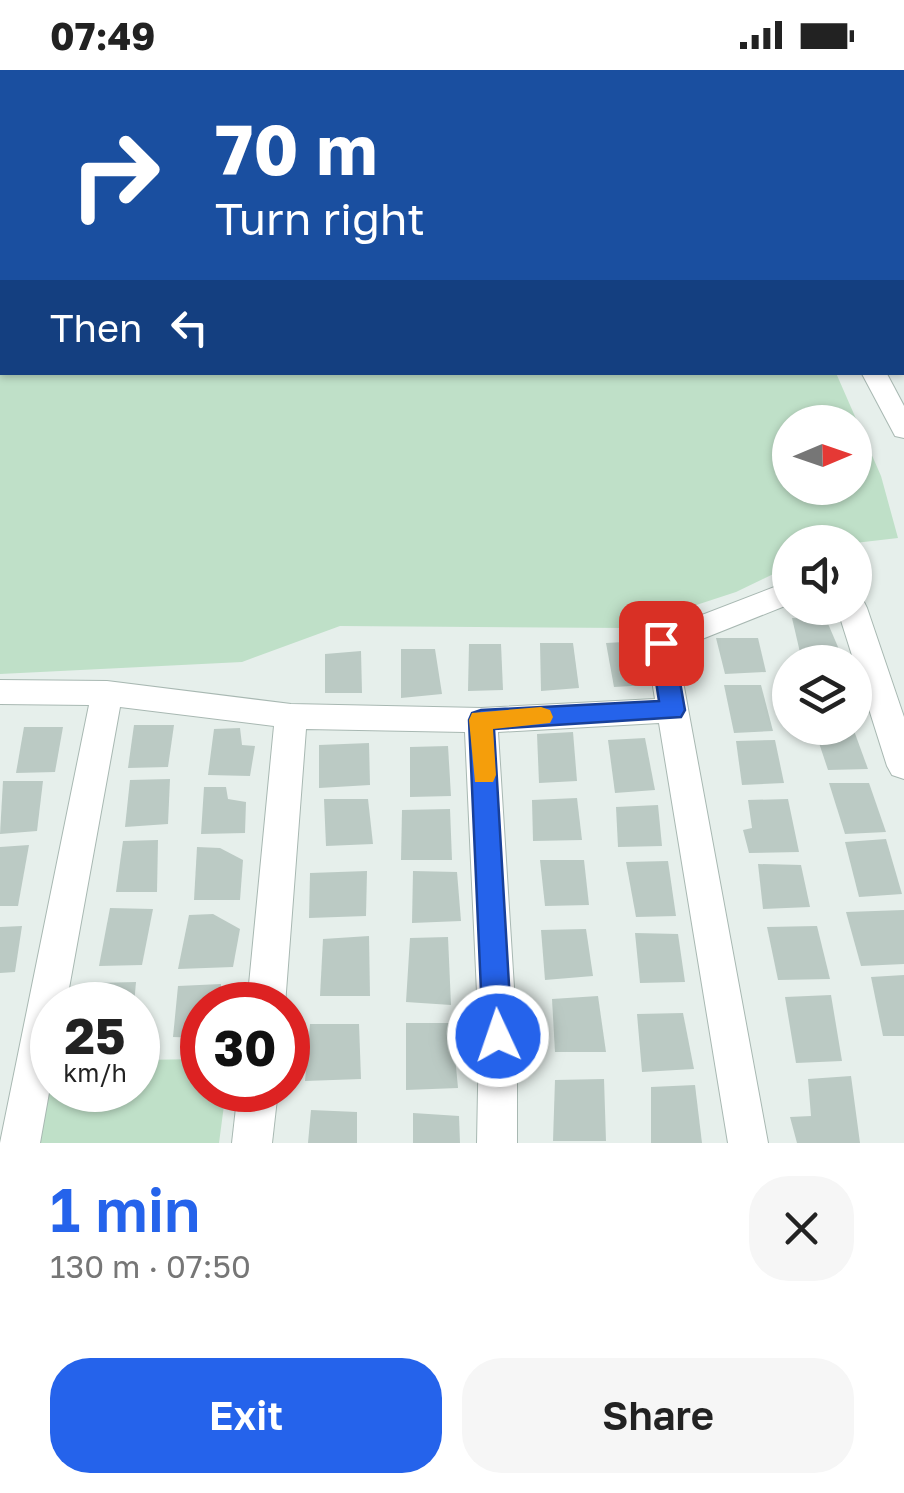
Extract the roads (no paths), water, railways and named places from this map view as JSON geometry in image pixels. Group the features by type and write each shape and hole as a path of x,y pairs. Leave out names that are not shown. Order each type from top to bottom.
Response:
{"street":[{"path":"876,375 904,430"},
{"path":"748,1143 661,643 772,599"},
{"path":"858,625 904,766"},
{"path":"0,692 107,693 291,716 481,720 673,710"},
{"path":"20,1143 107,693"},
{"path":"268,982 291,716"},
{"path":"481,720 498,1036 497,1143"},
{"path":"252,1143 256,1112"}]}
